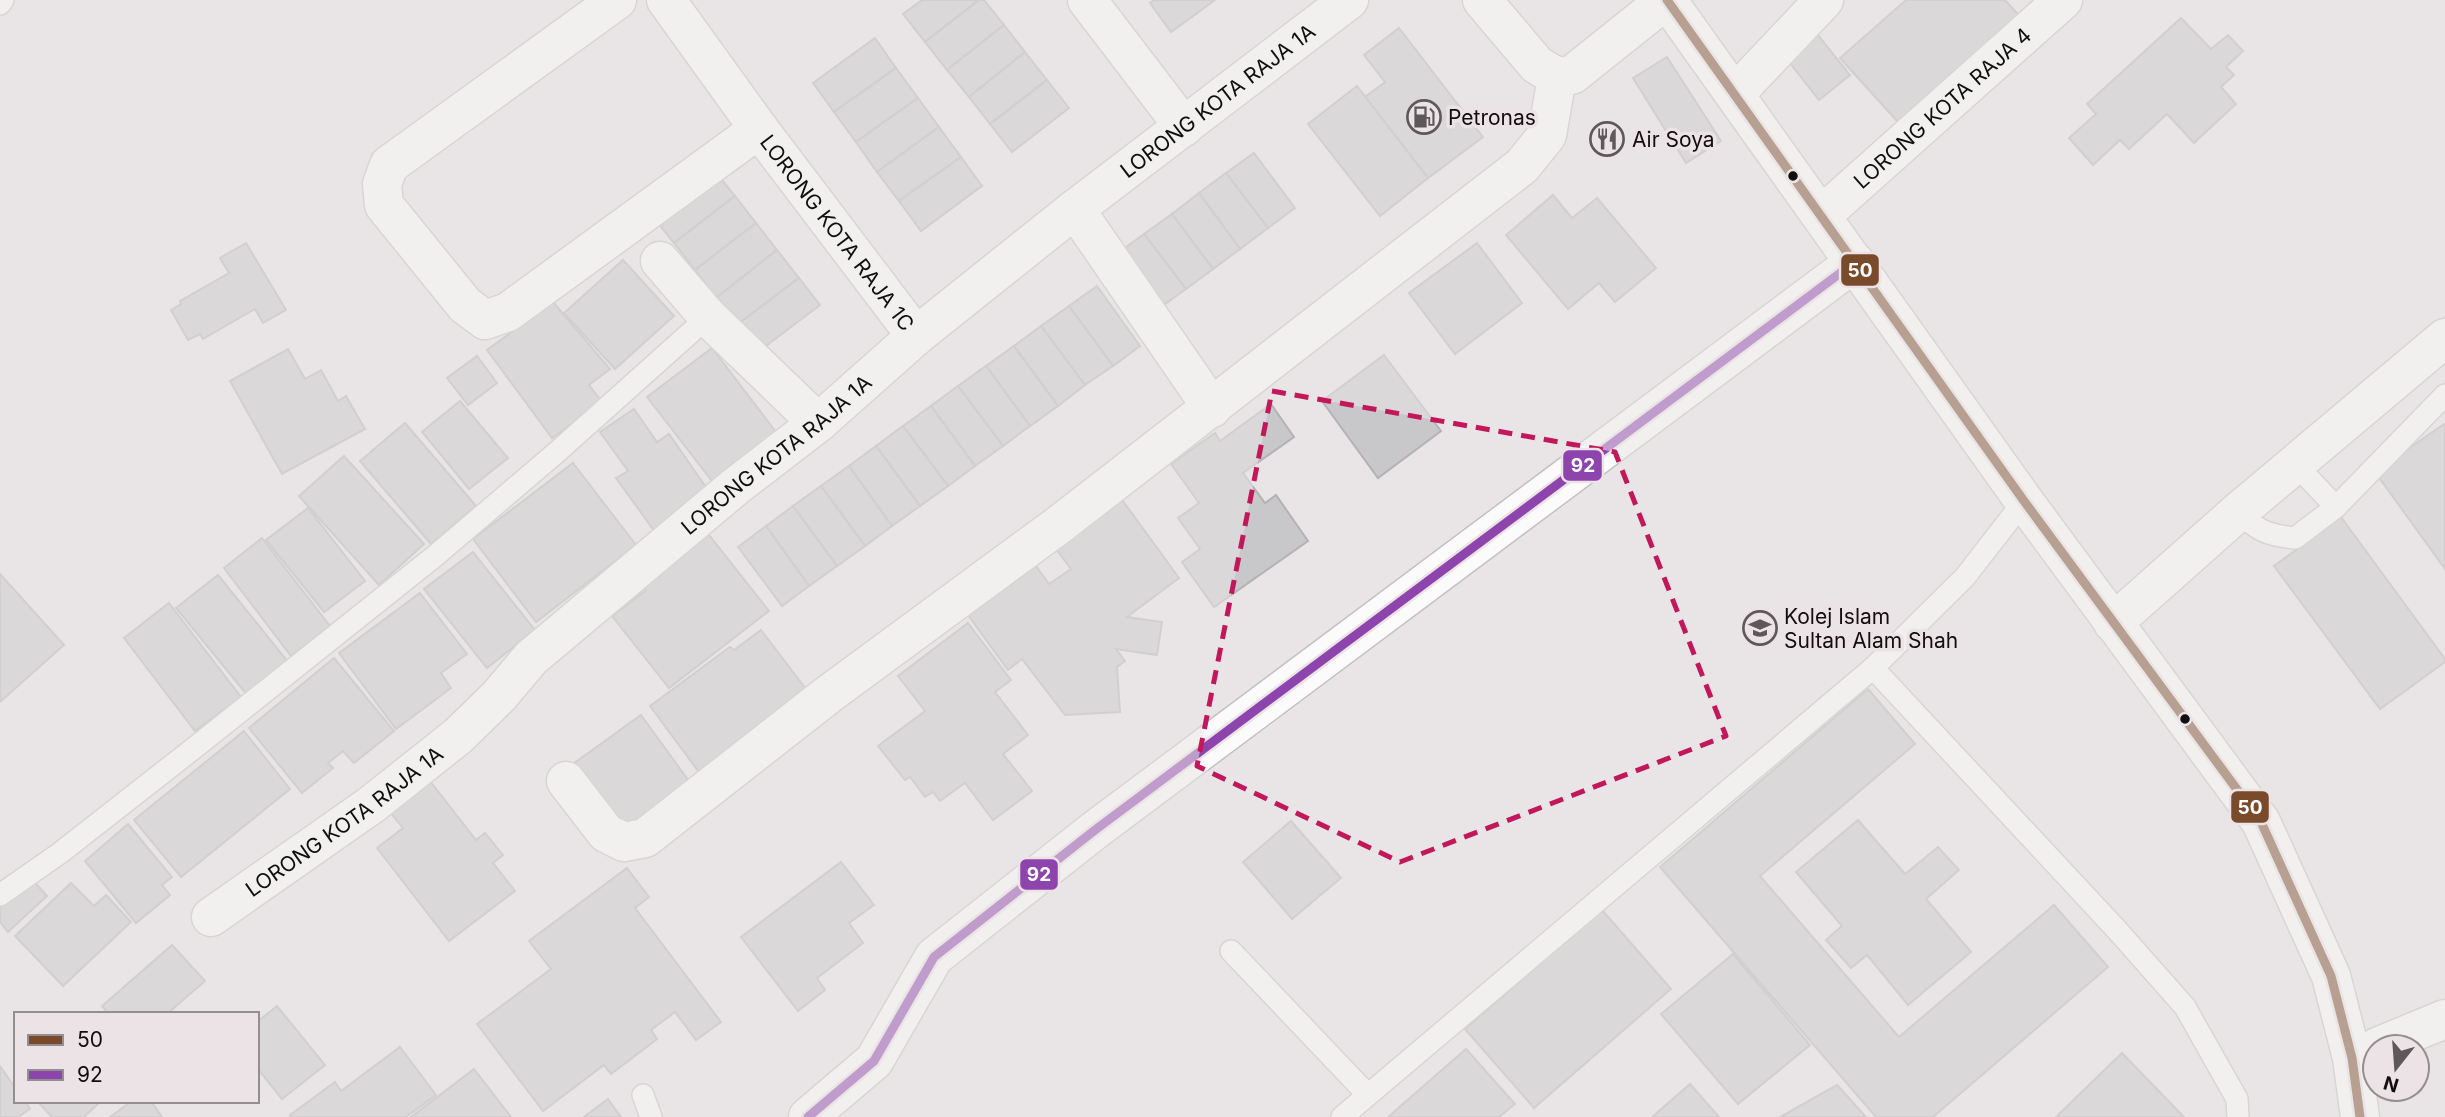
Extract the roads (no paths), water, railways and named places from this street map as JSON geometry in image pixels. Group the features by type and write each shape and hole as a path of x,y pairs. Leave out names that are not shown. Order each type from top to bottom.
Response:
{"street":[{"path":"617,0 388,165 382,184 384,205 465,305 485,320 508,312 759,129"},
{"name":"LORONG KOTA RAJA 1C","path":"666,0 759,129 916,337"},
{"path":"1087,0 1184,127"},
{"name":"LORONG KOTA RAJA 1A","path":"211,917 371,804 458,736 499,696 531,658 736,485 818,423 916,337 1075,209 1349,0"},
{"path":"1482,0 1537,65 1557,77 1572,75 1667,0 2024,501 2261,822 2361,1037"},
{"path":"1735,94 1824,0"},
{"name":"LORONG KOTA RAJA 4","path":"1822,215 2063,0"},
{"path":"566,780 606,833 624,842 645,838 829,694 1212,408 1522,166 1547,135 1557,77"},
{"path":"1075,209 1212,408"},
{"path":"660,261 708,317 818,423"},
{"path":"808,1117 874,1061 934,957 1095,830 1855,262"},
{"path":"2113,623 2238,512 2445,338"},
{"path":"2411,1033 2445,1019"}],"lane":[{"path":"0,895 60,853 435,556 557,452 708,317"},
{"path":"2238,512 2253,527 2270,536 2295,538 2336,507 2445,395"},
{"path":"2295,464 2336,507"},
{"path":"1342,1117 1873,668 1965,577 2024,501"},
{"path":"1873,668 2118,930 2185,1007 2237,1100 2238,1117"},
{"path":"1231,951 1367,1094"},
{"path":"643,1095 651,1117"}],"place":[{"name":"Petronas","path":"1424,117"},
{"name":"Air Soya","path":"1607,139"},
{"name":"Kolej Islam Sultan Alam Shah","path":"1760,628"}]}
